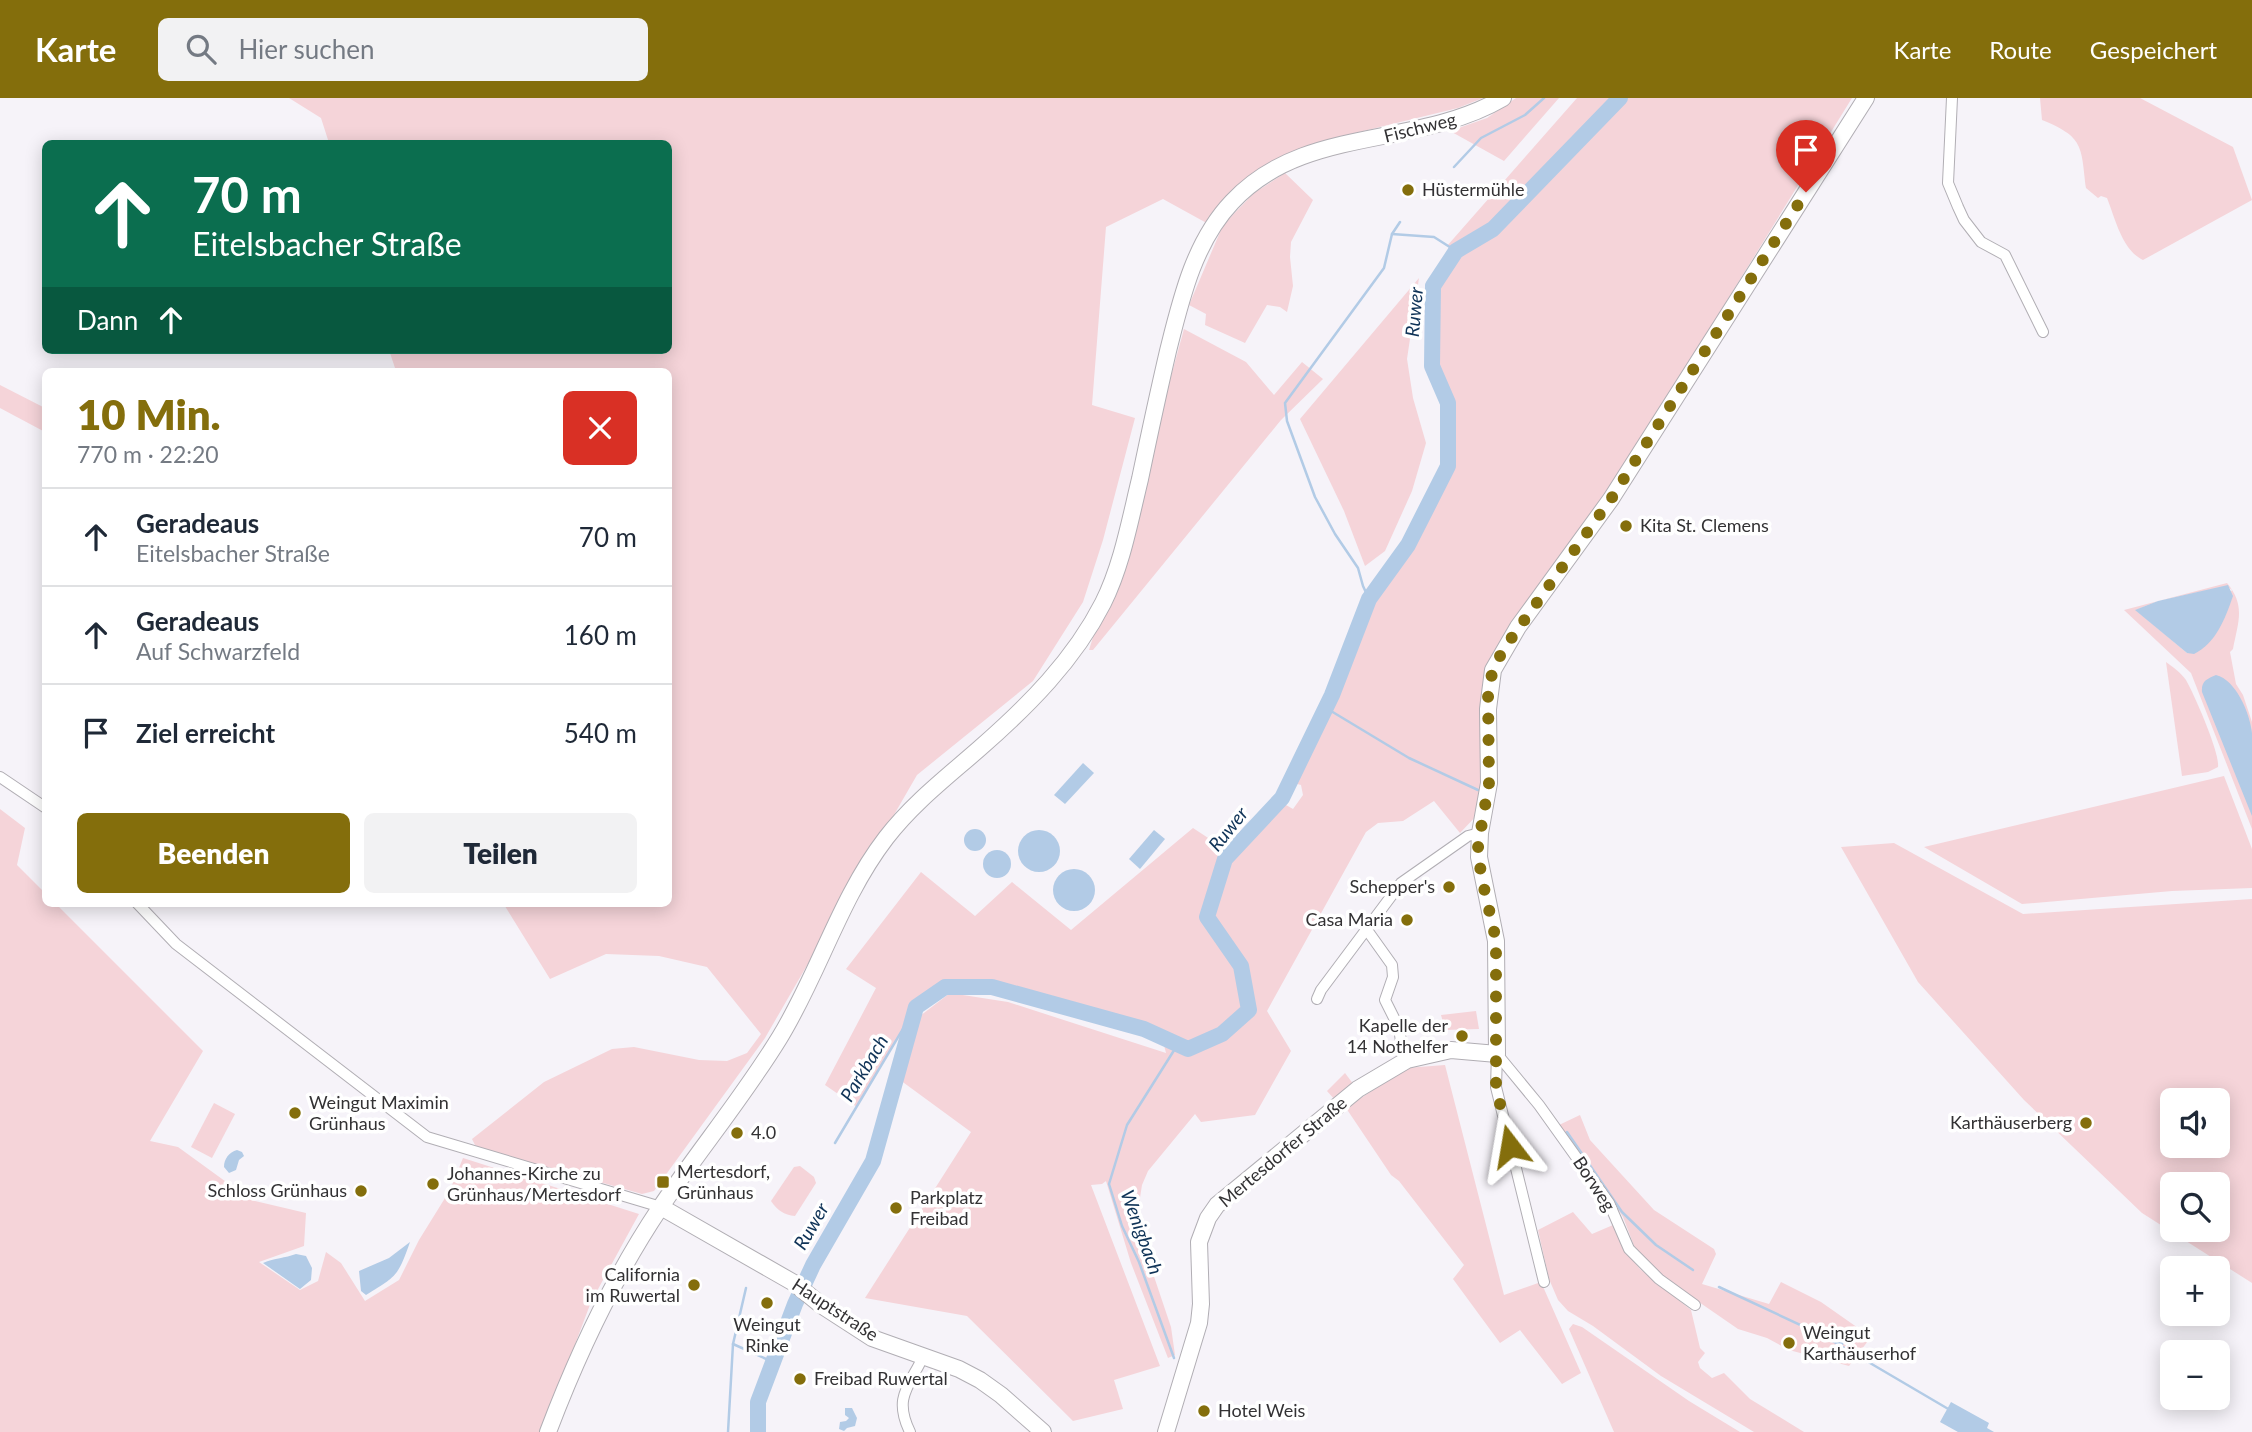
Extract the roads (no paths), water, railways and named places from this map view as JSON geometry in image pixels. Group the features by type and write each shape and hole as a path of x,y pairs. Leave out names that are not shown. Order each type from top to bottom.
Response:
{"street":[{"name":"Fischweg","path":"548,1432 567,1380 599,1310 661,1207 779,1039 808,988 852,895 883,842 932,788 1036,696 1082,639 1104,600 1127,537 1181,295 1217,218 1235,198 1277,165 1307,153 1441,125 1471,115 1503,98"},
{"path":"1544,1282 1496,1087 1497,951 1479,865 1480,833 1489,783 1488,690 1497,660 1518,627 1611,499 1866,98"},
{"path":"1952,98 1948,183 1964,220 1973,232 1981,242 2005,255 2043,332"},
{"path":"0,776 42,805"},
{"path":"1317,999 1401,883 1468,836 1480,833"},
{"path":"141,907 176,944 427,1137 661,1207"},
{"path":"1367,930 1391,965 1393,977 1385,1000 1399,1028 1407,1059"},
{"name":"Mertesdorfer Straße","path":"1167,1432 1201,1314 1199,1250 1202,1233 1210,1214 1223,1199 1358,1089 1407,1059 1451,1050 1497,1054"},
{"name":"Borweg","path":"1497,1054 1539,1105 1609,1203 1629,1249 1659,1279 1695,1305"},
{"name":"Hauptstraße","path":"661,1207 793,1283 872,1338 924,1355 980,1380 1043,1432"},
{"path":"910,1432 903,1417 901,1401 924,1355"}],"water":[{"path":"2228,585 2233,596 2223,622 2208,644 2194,654 2187,653 2135,610 2158,601"},
{"path":"2216,675 2236,690 2251,725 2252,816 2202,692 2207,679"},
{"path":"1083,763 1094,773 1065,804 1054,795"},
{"path":"975,829 983,832 986,840 983,848 975,851 967,848 964,840 967,832"},
{"path":"1039,830 1054,836 1060,851 1054,866 1039,872 1024,866 1018,851 1024,836"},
{"path":"1154,830 1165,839 1140,869 1129,859"},
{"path":"997,850 1007,854 1011,864 1007,874 997,878 987,874 983,864 987,854"},
{"path":"1074,869 1089,875 1095,890 1089,905 1074,911 1059,905 1053,890 1059,875"},
{"path":"237,1150 244,1156 239,1160 236,1170 229,1173 224,1167 225,1161 229,1154"},
{"path":"410,1242 395,1274 366,1295 361,1291 359,1271 389,1258"},
{"path":"296,1254 306,1256 312,1268 311,1280 300,1289 263,1263"},
{"path":"1829,1329 1837,1335 1843,1332 1847,1334 1848,1339 1842,1346 1824,1336"},
{"path":"1951,1402 1989,1423 1987,1428 1994,1432 1958,1432 1940,1422"},
{"path":"845,1408 852,1408 857,1418 855,1426 844,1431 839,1429 840,1422 849,1418 845,1415"}],"waterway":[{"path":"1454,167 1481,138 1525,115 1544,98"},
{"name":"Ruwer","path":"758,1432 758,1402 795,1304 813,1265 873,1161 916,1007 945,987 992,987 1144,1029 1188,1049 1222,1034 1249,1010 1241,966 1207,917 1225,859 1282,798 1332,695 1369,599 1408,545 1448,466 1448,403 1432,366 1433,286 1456,251 1493,229 1620,98"},
{"path":"1369,599 1358,568 1315,497 1287,421 1285,403 1384,268 1392,234 1400,222"},
{"path":"1392,234 1434,237 1456,251"},
{"path":"1326,708 1409,758 1478,790"},
{"name":"Parkbach","path":"835,1143 916,1007"},
{"name":"Wenigbach","path":"1174,1358 1139,1262 1122,1226 1109,1184 1127,1125 1178,1044"},
{"path":"1567,1132 1622,1212 1656,1245 1693,1270"},
{"path":"1719,1287 1824,1336 1950,1410"},
{"name":"Parkbach","path":"728,1432 733,1344 746,1288"},
{"name":"Parkbach","path":"733,1344 773,1362"}],"place":[{"name":"Hüstermühle","path":"1408,190"},
{"name":"Kita St. Clemens","path":"1626,526"},
{"name":"Schepper's","path":"1449,887"},
{"name":"Casa Maria","path":"1407,920"},
{"name":"Kapelle der 14 Nothelfer","path":"1462,1036"},
{"name":"Weingut Maximin Grünhaus","path":"295,1113"},
{"name":"Karthäuserberg","path":"2086,1123"},
{"name":"4.0","path":"737,1133"},
{"name":"Mertesdorf, Grünhaus","path":"663,1182"},
{"name":"Johannes-Kirche zu Grünhaus/Mertesdorf","path":"433,1184"},
{"name":"Schloss Grünhaus","path":"361,1191"},
{"name":"Parkplatz Freibad","path":"896,1208"},
{"name":"California im Ruwertal","path":"694,1285"},
{"name":"Weingut Rinke","path":"767,1303"},
{"name":"Weingut Karthäuserhof","path":"1789,1343"},
{"name":"Freibad Ruwertal","path":"800,1379"},
{"name":"Hotel Weis","path":"1204,1411"}]}
